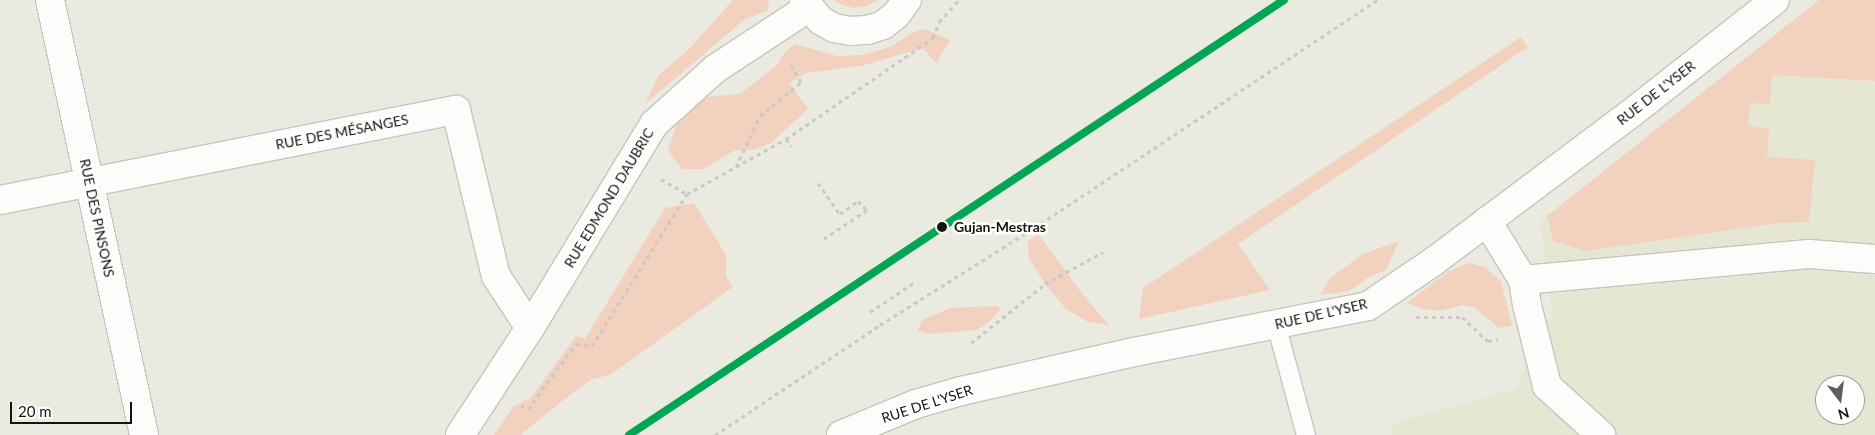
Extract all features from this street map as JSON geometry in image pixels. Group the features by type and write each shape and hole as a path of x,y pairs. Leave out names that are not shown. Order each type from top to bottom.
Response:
{"street":[{"name":"RUE DES PINSONS","path":"50,0 144,435"},
{"name":"RUE EDMOND DAUBRIC","path":"460,435 530,328 654,124 715,69 770,34 806,4 820,20 834,28 851,31 867,30 883,25 896,15 907,0"},
{"name":"RUE DE L'YSER","path":"841,435 916,404 962,391 1134,352 1368,306 1433,262 1634,111 1775,0"},
{"name":"RUE DES MÉSANGES","path":"0,200 456,110 496,276 530,328"},
{"path":"1487,221 1524,280 1533,332 1547,386 1601,435"},
{"path":"1524,280 1809,254 1875,258"}],"lane":[{"path":"1276,324 1306,435"}],"path":[{"path":"490,390 528,409 576,344 592,346 688,194 786,139 933,38 939,22 959,0"},
{"path":"716,435 880,325 1034,228 1377,0"},
{"path":"736,167 760,116 801,82 770,34"},
{"path":"786,139 791,146"},
{"path":"630,162 688,194"},
{"path":"818,183 840,214 858,201 867,210 822,240"},
{"path":"971,342 1045,284 1103,252"},
{"path":"870,312 915,282"},
{"path":"1368,306 1400,317 1462,317 1488,341 1533,332"}],"shaded area":[{"path":"733,0 769,0 767,11 745,19 645,104 658,76 689,49"},
{"path":"834,0 878,0 867,6 853,8"},
{"path":"1819,0 1875,0 1875,435 1392,435 1390,430 1401,421 1516,389 1552,311 1540,222"},
{"path":"1819,0 1875,0 1875,81 1772,75 1770,104 1750,103 1748,126 1769,129 1767,157 1815,160 1809,222 1779,223 1585,251 1553,241 1547,216"},
{"path":"925,29 950,40 936,63 923,48 861,66 806,73 789,83 808,109 771,143 756,149 733,151 703,169 682,169 668,150 678,120 704,97 740,94 778,64 784,53 795,44 837,56 863,55 890,47 914,32"},
{"path":"1521,37 1528,47 1238,244 1270,290 1139,319 1143,288"},
{"path":"694,203 726,255 726,276 733,287 610,375 592,379 576,390 520,435 494,435 514,406 531,398 576,336 585,339 665,208"},
{"path":"1038,234 1084,296 1109,325 1086,321 1065,308 1045,284 1029,258 1028,241"},
{"path":"1399,241 1386,270 1369,277 1350,291 1321,295 1329,279 1363,254"},
{"path":"1469,263 1485,267 1501,281 1512,326 1499,328 1475,308 1463,305 1440,311 1424,309 1407,303 1449,271"},
{"path":"998,306 1000,310 989,322 977,330 928,334 917,330 924,319 950,308"}],"transit line":[{"path":"629,435 1284,0"}],"place":[{"name":"Gujan-Mestras","path":"942,227"}]}
